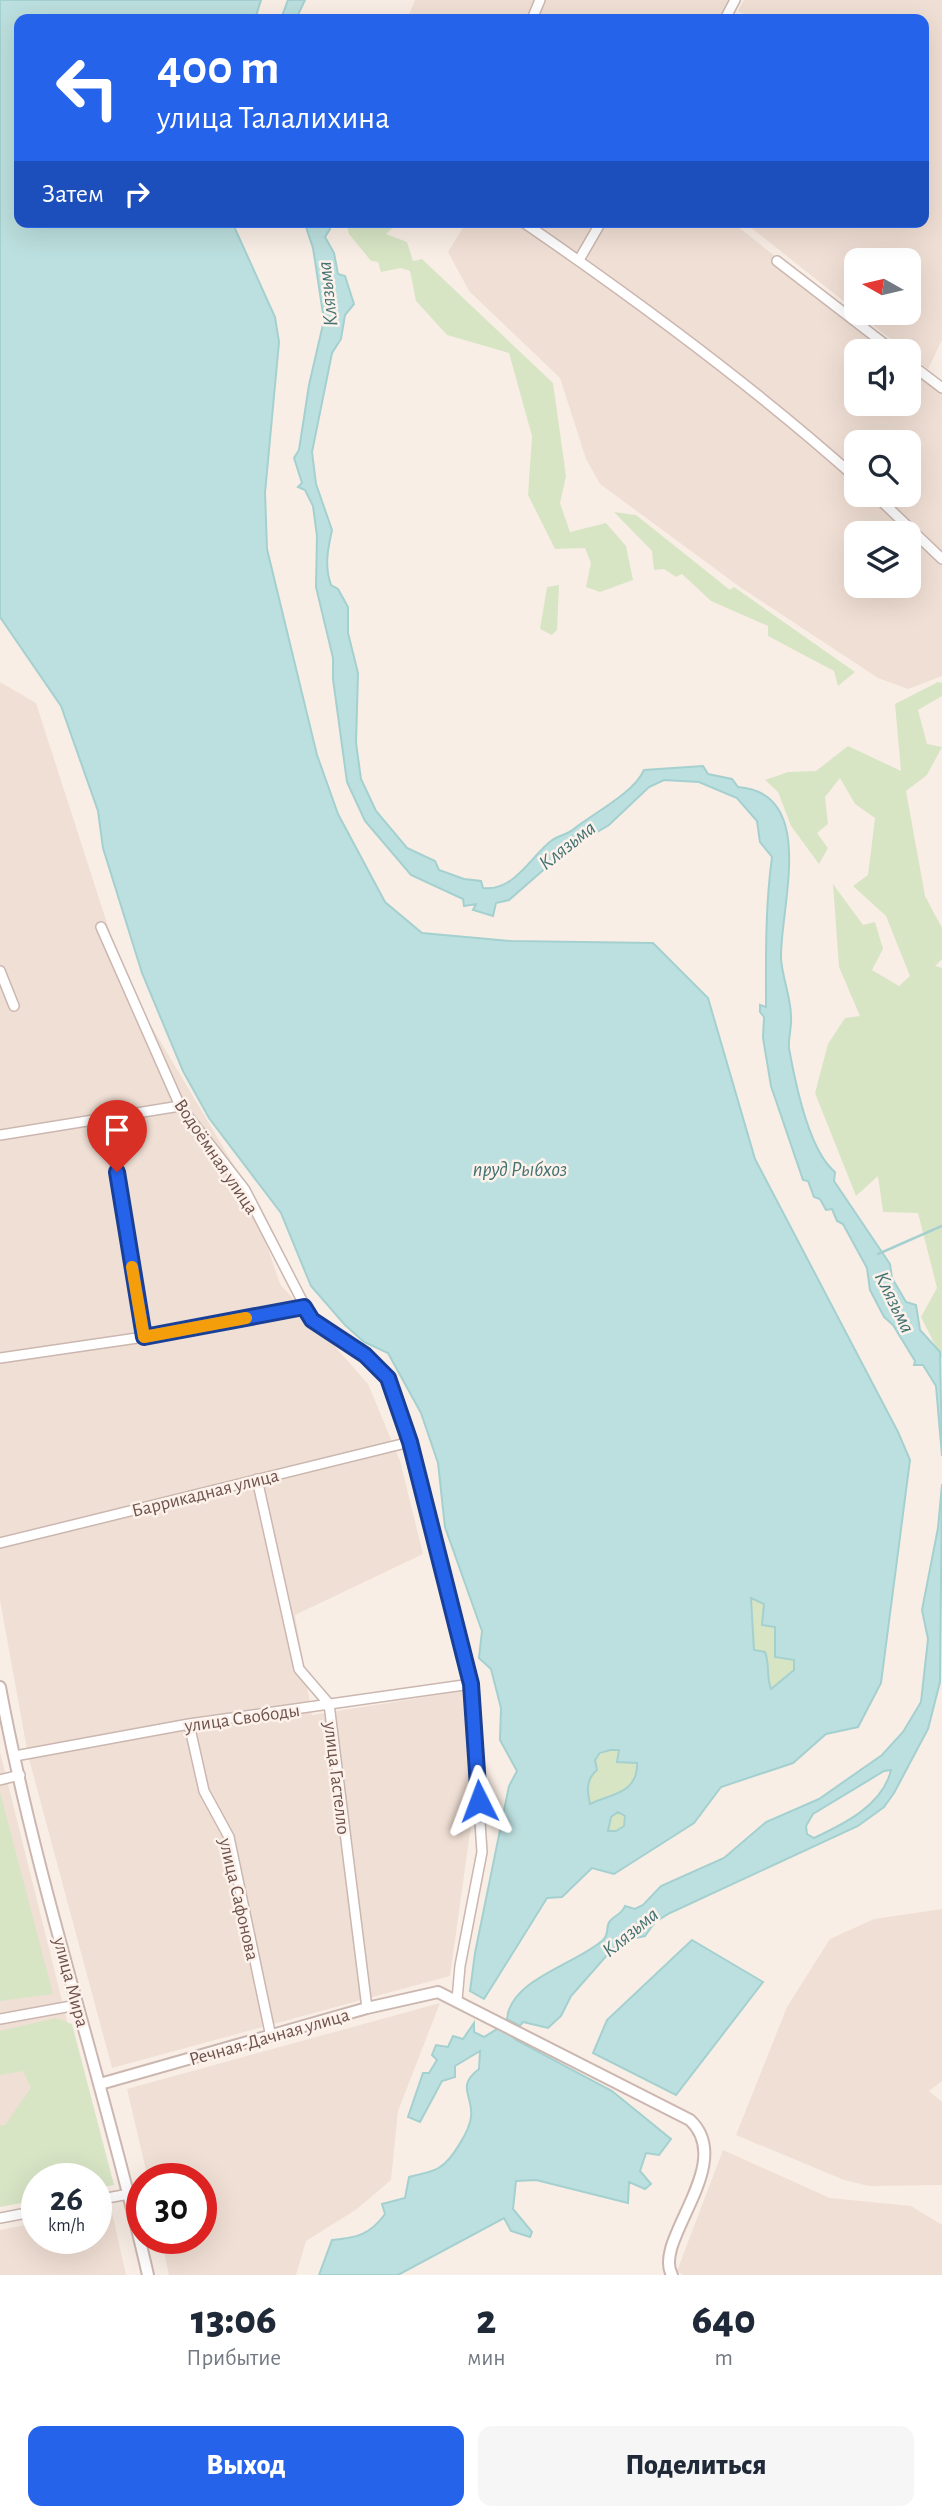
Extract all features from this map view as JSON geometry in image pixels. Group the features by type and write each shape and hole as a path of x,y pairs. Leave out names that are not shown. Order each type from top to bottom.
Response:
{"street":[{"path":"532,228 579,260 804,432 844,467"},
{"path":"579,260 598,228"},
{"path":"777,261 878,339"},
{"path":"921,372 942,388"},
{"path":"888,507 942,559"},
{"name":"Водоёмная улица","path":"101,927 180,1106 245,1190 312,1320 365,1355 388,1378 410,1442 471,1684 482,1852 460,1966 457,2000"},
{"path":"0,971 14,1006"},
{"path":"0,1135 180,1106"},
{"path":"108,1118 144,1337"},
{"path":"0,1358 144,1337 304,1307"},
{"name":"Баррикадная улица","path":"0,1543 410,1442"},
{"name":"улица Гастелло","path":"257,1479 299,1669 329,1704 367,2008"},
{"name":"улица Свободы","path":"15,1756 189,1724 471,1684"},
{"name":"улица Мира","path":"0,1687 77,2005 126,2182"},
{"name":"улица Сафонова","path":"189,1724 205,1791 229,1837 271,2037"},
{"path":"0,1780 20,1775"},
{"name":"Речная-Дачная улица","path":"100,2084 367,2008 438,1992 457,2000"},
{"path":"457,2000 690,2120 700,2130 705,2151 698,2182 667,2260 672,2275"},
{"path":"0,2020 77,2005"},
{"path":"0,2218 21,2214"},
{"name":"улица Мира","path":"143,2254 148,2275"}],"shaded area":[{"path":"415,0 735,0 728,14 409,14"},
{"path":"744,0 942,0 942,340 928,369 921,363 921,339 890,339 874,326 921,325 921,248 844,248 844,301 752,228 929,228 929,14 743,14 738,11"},
{"path":"463,228 740,228 844,311 844,326 862,326 879,339 844,339 844,416 921,416 921,372 942,388 942,676 908,689 878,678 740,587 600,484 586,459 560,378 469,291 448,252"},
{"path":"0,682 36,703 127,985 248,1189 280,1284 368,1384 400,1461 423,1554 295,1615 312,1715 469,1690 471,1825 450,1976 112,2068 28,1755 0,1600"},
{"path":"0,1752 103,2163 21,2163 21,2189 0,2202"},
{"path":"942,1909 942,2081 929,2091 942,2102 942,2185 869,2186 844,2180 736,2135 787,2007 830,1939 874,1919"},
{"path":"440,2003 398,2111 391,2180 357,2209 306,2241 296,2275 169,2275 164,2254 217,2254 217,2163 144,2163 127,2089"},
{"path":"723,2150 830,2198 911,2206 942,2225 942,2275 683,2275 677,2271"},
{"path":"112,2212 126,2275 0,2275 0,2230 21,2226 21,2254 112,2254"}],"green space":[{"path":"348,228 392,228 386,234 407,242 413,261 422,259 553,383 566,476 560,503 570,532 606,523 626,546 633,580 600,592 586,587 591,563 585,548 555,549 528,495 532,436 509,353 447,335 416,301 410,271 401,268 381,272 378,262 371,261 349,234"},
{"path":"614,512 636,515 730,590 734,587 855,672 838,686 834,671 768,636 768,626 711,601 682,574 676,577 664,569 654,570 652,551"},
{"path":"559,585 557,630 552,635 540,629 547,587"},
{"path":"938,682 942,683 942,696 918,710 927,744 942,747 927,775 906,791 925,896 942,928 942,959 935,966 942,968 942,1359 921,1317 937,1288 918,1213 883,1212 878,1176 856,1196 815,1093 828,1044 845,1018 860,1016 839,967 833,884 863,925 875,922 883,949 872,970 899,986 910,976 886,916 853,886 868,875 875,818 855,804 840,778 825,797 828,824 817,833 828,848 819,864 791,826 778,792 765,780 788,772 816,771 848,746 901,771 895,704"},
{"path":"750,1597 764,1604 794,1659 795,1670 770,1689 765,1652 754,1651"},
{"path":"610,1749 619,1749 625,1763 638,1763 633,1781 621,1791 589,1804 588,1788 593,1764"},
{"path":"0,1792 53,1994 0,2001"},
{"path":"618,1812 625,1816 624,1826 616,1831 608,1831 611,1817"},
{"path":"56,2018 72,2024 108,2163 21,2163 21,2203 0,2207 0,2125 5,2125 31,2088 23,2071 0,2075 0,2031"}],"water":[{"name":"пруд Рыбхоз","path":"0,0 261,0 257,14 14,14 14,228 235,228 275,317 279,342 265,493 267,549 317,755 338,814 385,902 422,933 511,941 653,943 708,998 755,1159 898,1432 910,1460 881,1683 858,1727 826,1734 793,1763 721,1787 694,1823 614,1874 592,1868 562,1897 547,1898 484,1999 470,1991 475,1953 509,1786 517,1771 500,1740 501,1708 491,1669 479,1658 482,1631 445,1527 438,1463 421,1413 388,1353 364,1342 345,1325 311,1286 281,1213 209,1118 183,1071 142,973 103,848 98,811 61,706 0,617","holes":["751,1598 764,1604 762,1625 775,1627 775,1657 794,1660 794,1670 771,1689 765,1652 754,1650","619,1750 617,1762 637,1763 636,1773 628,1787 590,1804 588,1785 597,1770 595,1760 600,1753","618,1812 625,1816 624,1826 616,1831 608,1831 611,1817"]},
{"path":"288,0 305,0 298,14 283,14"},
{"name":"Клязьма","path":"306,228 330,228 325,237 334,253 338,274 345,276 354,304 345,315 341,339 332,353 312,452 316,484 332,530 327,557 329,578 331,585 338,589 348,607 348,633 358,673 356,743 361,779 376,811 407,848 435,861 439,870 464,879 481,881 483,888 494,888 513,879 551,841 623,795 644,770 703,766 708,774 732,779 738,787 763,794 778,809 786,830 789,856 781,958 791,1010 789,1048 799,1097 818,1149 835,1172 834,1181 890,1264 892,1278 906,1302 916,1305 920,1330 940,1352 942,1456 936,1386 923,1365 914,1365 915,1361 893,1325 884,1317 870,1290 867,1268 843,1224 837,1221 832,1209 826,1210 820,1199 814,1197 808,1181 803,1180 771,1086 763,1038 764,1017 760,1012 760,1005 766,1007 767,914 772,857 760,842 757,821 737,798 699,782 664,780 649,787 609,825 565,851 509,900 496,903 493,916 473,910 476,904 464,906 463,899 411,875 365,821 347,782 333,679 333,658 316,587 317,536 313,506 305,490 298,487 302,483 294,458 299,450 309,385 324,320 313,248"},
{"name":"Клязьма","path":"942,1484 940,1682 928,1729 884,1807 858,1826 670,1913 655,1922 645,1936 621,1941 571,1996 561,2016 548,2028 523,2022 520,2026 507,2019 511,2005 520,1993 603,1940 610,1921 625,1906 635,1909 643,1905 661,1886 724,1858 766,1822 819,1799 882,1755 903,1732 921,1702 928,1639 922,1610 938,1528","holes":["891,1770 887,1782 871,1803 849,1820 814,1838 807,1834 806,1826 813,1814 884,1771"]},
{"path":"692,1940 763,1982 676,2095 593,2053 607,2020"},
{"path":"474,2023 474,2032 484,2037 502,2026 516,2040 612,2091 671,2139 659,2155 646,2153 640,2171 651,2184 645,2189 629,2182 628,2203 536,2180 516,2181 513,2209 532,2232 530,2237 511,2231 504,2218 398,2275 319,2275 332,2240 355,2236 374,2227 385,2214 382,2204 405,2198 409,2177 440,2167 459,2145 470,2123 467,2087 472,2075 479,2069 480,2051 455,2066 455,2077 442,2081 420,2122 408,2117 423,2073 429,2073 437,2060 432,2055 436,2045 448,2047 453,2036 463,2039"}],"waterway":[{"path":"878,1254 942,1226"}],"slow traffic":[{"path":"132,1267 144,1337 246,1318"}],"route":[{"path":"117,1172 144,1337 304,1307 312,1320 365,1355 388,1378 410,1442 471,1684 479,1801"}]}
